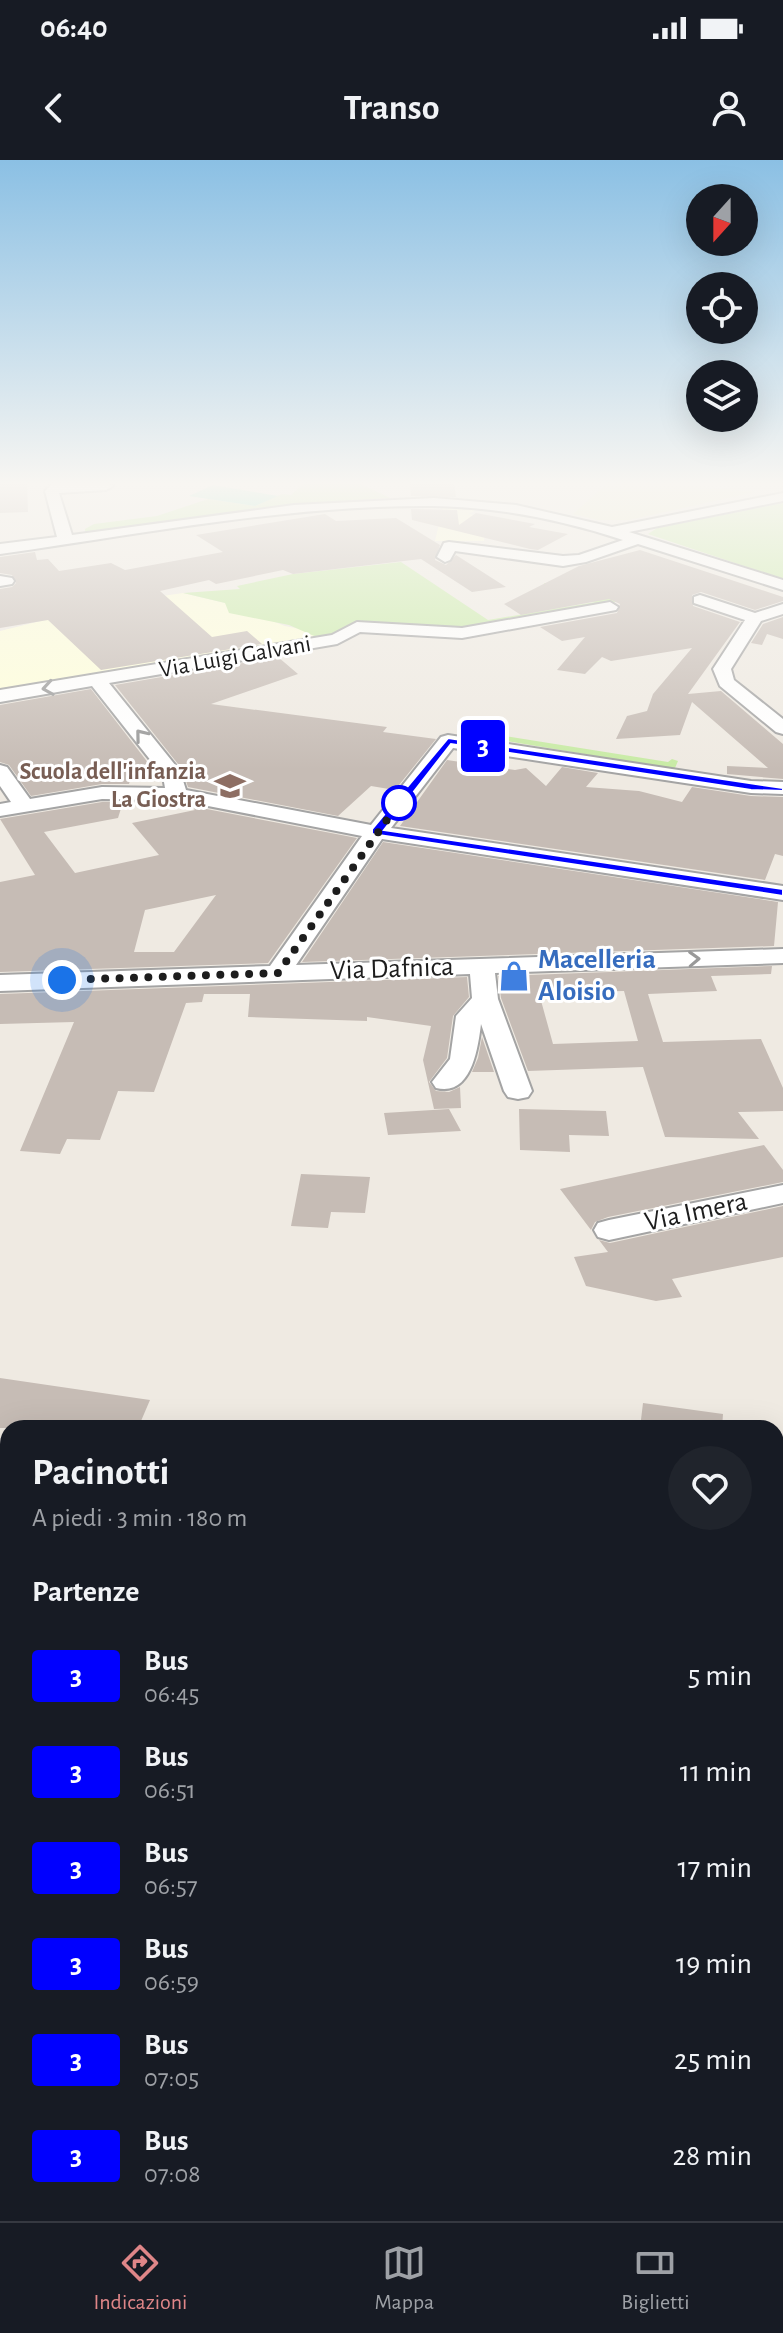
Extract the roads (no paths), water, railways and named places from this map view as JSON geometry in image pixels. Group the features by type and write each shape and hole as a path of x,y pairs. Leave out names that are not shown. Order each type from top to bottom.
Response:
{"street":[{"path":"762,578 783,585"},
{"path":"700,600 755,618 783,609"},
{"name":"Via Luigi Galvani","path":"0,696 337,639 357,627 462,633 610,607"},
{"path":"755,618 722,669 726,682 783,728"},
{"path":"97,680 173,775 177,794"},
{"path":"278,973 376,832 465,723"},
{"path":"448,741 751,787 783,788"},
{"path":"678,776 690,756"},
{"path":"0,771 24,805"},
{"path":"0,810 102,793 177,794 376,832 783,893"},
{"path":"783,935 783,953"},
{"name":"Via Dafnica","path":"0,983 482,967 783,953"},
{"path":"482,967 485,999 518,1091"},
{"path":"446,1082 463,1060 469,1016 485,999"},
{"name":"Via Imera","path":"609,1230 783,1194"}],"place":[{"name":"Scuola dell'infanzia La Giostra","path":"230,786"},
{"name":"Macelleria Aloisio","path":"514,976"}]}
